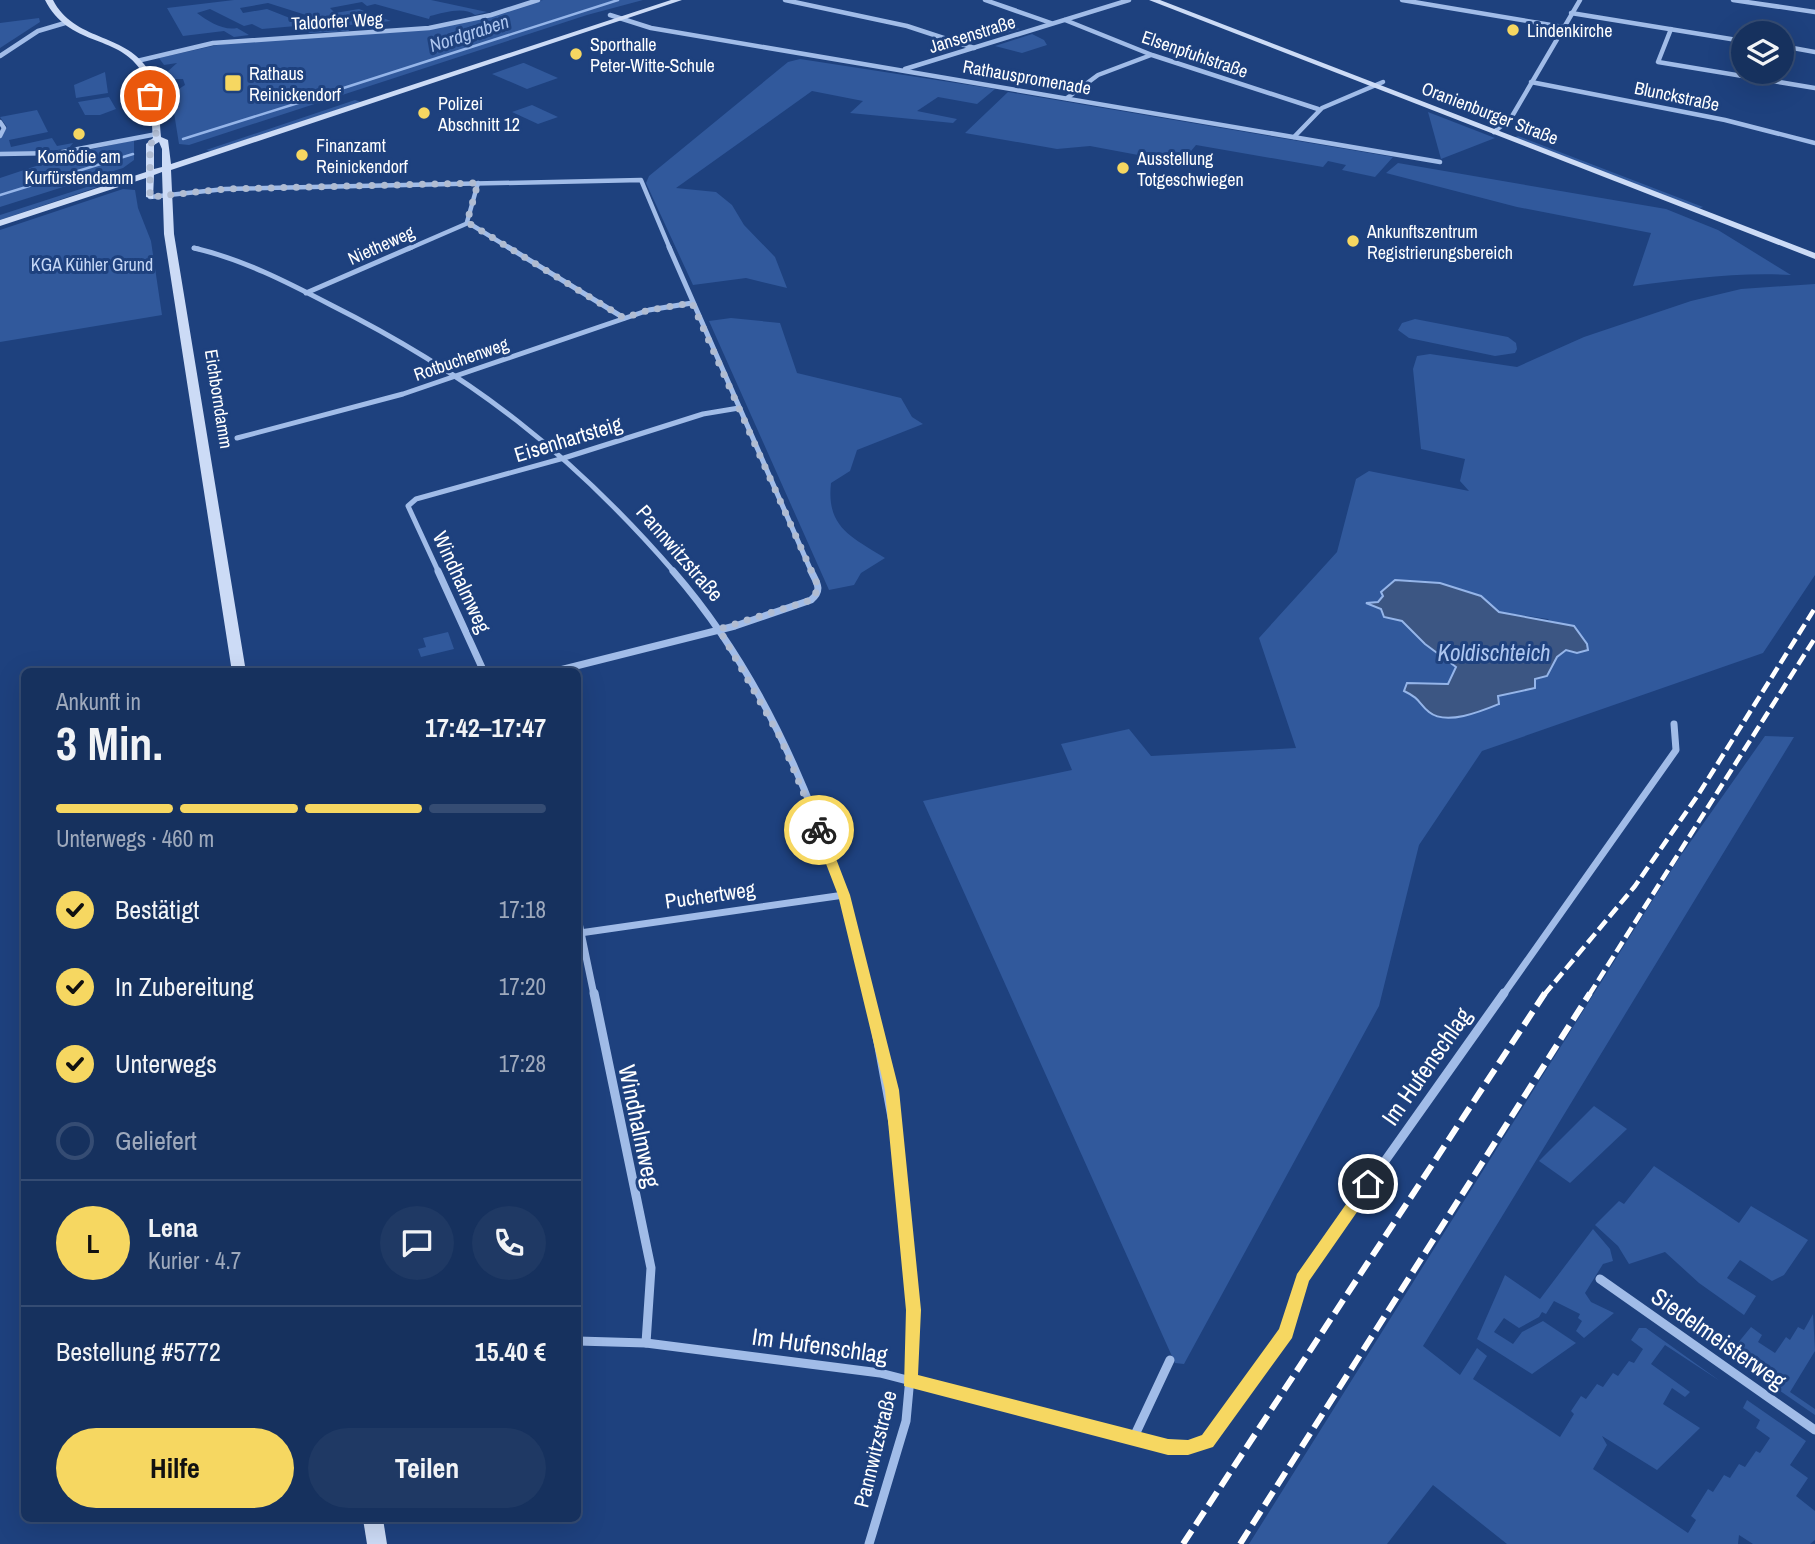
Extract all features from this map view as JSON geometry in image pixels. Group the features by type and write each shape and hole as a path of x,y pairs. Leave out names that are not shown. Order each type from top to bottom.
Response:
{"main road":[{"path":"50,0 56,15 65,23 136,61"},
{"path":"165,164 197,149 656,0"},
{"path":"0,213 165,164 206,155 678,0"},
{"name":"Oranienburger Straße","path":"1153,0 1378,83"},
{"name":"Oranienburger Straße","path":"1169,0 1815,256"},
{"name":"Eichborndamm","path":"136,61 146,75 157,137"},
{"path":"368,93 379,99"},
{"name":"Oranienburger Straße","path":"1498,130 1815,247"},
{"name":"Eichborndamm","path":"157,137 164,140 169,234 238,668"},
{"name":"Eichborndamm","path":"150,197 150,144 157,137"},
{"path":"197,149 206,155"},
{"path":"0,223 149,169"},
{"path":"373,1522 377,1544"}],"street":[{"path":"785,0 907,26 974,48"},
{"path":"985,0 1052,24"},
{"name":"Jansenstraße","path":"904,70 1129,0"},
{"path":"1402,0 1563,27"},
{"path":"1498,130 1531,82 1580,0"},
{"path":"1733,0 1815,12"},
{"name":"Taldorfer Weg","path":"136,61 213,43 429,28 491,15 533,1"},
{"path":"1571,13 1731,39"},
{"name":"Rathauspromenade","path":"610,15 651,28 1440,162"},
{"name":"Elsenpfuhlstraße","path":"1065,20 1152,55 1318,109"},
{"path":"0,55 38,31 65,23"},
{"path":"1671,29 1658,62 1815,89"},
{"path":"1794,48 1815,52"},
{"path":"1067,98 1098,75 1152,55"},
{"name":"Blunckstraße","path":"1531,82 1725,120 1815,143"},
{"path":"1294,137 1318,109 1378,83"},
{"path":"0,122 4,128 0,136"},
{"path":"0,154 57,153 157,137"},
{"path":"150,197 225,189 641,180 692,303 819,588 811,600 719,629 568,668"},
{"path":"478,183 468,223 624,318"},
{"name":"Nietheweg","path":"306,293 468,223"},
{"name":"Pannwitzstraße","path":"194,248 245,266 376,327 520,418 645,539 719,629 785,748 844,895 878,1025 897,1121 913,1310 909,1402 869,1544"},
{"name":"Rotbuchenweg","path":"237,438 344,411 649,310 692,303"},
{"name":"Eisenhartsteig","path":"408,506 416,499 564,458 703,414 739,408"},
{"name":"Windhalmweg","path":"408,506 482,668"},
{"name":"Im Hufenschlag","path":"581,1341 646,1343 880,1373 1168,1447 1188,1448 1208,1441 1286,1333 1302,1278 1676,750 1674,724"},
{"name":"Puchertweg","path":"581,933 844,895"},
{"name":"Windhalmweg","path":"581,938 651,1268 650,1319 646,1343"},
{"name":"Siedelmeisterweg","path":"1600,1279 1815,1430"},
{"path":"1133,1439 1170,1360"}],"green space":[{"path":"234,0 431,0 487,12 475,15 465,11 453,11 430,16 429,19 375,4 367,6 362,2 330,8 335,13 359,9 391,21 349,25 325,21 268,3 240,8 243,13 267,9 310,26 318,23 338,31 348,28 349,31 310,33 296,26 262,29 252,24 244,26 210,9 197,13 216,25 237,28 249,35 234,37 224,31 183,36 167,8"},
{"path":"543,0 643,0 587,15 189,145 179,144 171,94 185,85 183,79 169,79 167,72 177,63 164,65 159,58 226,43 427,29"},
{"path":"39,18 40,22 0,48 0,23"},
{"path":"994,21 1020,29 970,44 954,37"},
{"path":"1032,34 1044,40 1047,45 1022,53 995,46"},
{"path":"800,59 995,89 977,104 938,97 917,111 957,119 953,123 850,113 863,101 812,91 676,188 716,192 732,205 744,225 775,257 787,288 746,278 693,285 646,183 649,176 788,62"},
{"path":"523,63 558,78 527,89 492,74"},
{"path":"105,72 108,93 76,98 74,85"},
{"path":"1008,92 1393,157 1375,177 1342,170 1346,165 1328,161 1323,167 1196,145 1181,163 1090,146 1057,149 965,133"},
{"path":"109,97 116,109 100,115 85,115 78,102"},
{"path":"355,100 361,102 211,151 206,150"},
{"path":"532,105 558,117 538,124 512,112"},
{"path":"37,110 48,132 9,140 11,147 52,138 57,146 73,143 69,148 46,152 0,152 0,138 7,127 0,117"},
{"path":"1428,112 1495,138 1441,159"},
{"path":"1518,136 1703,207 1698,209 1514,138"},
{"path":"134,140 134,160 123,168 0,207 0,178 75,153"},
{"path":"1398,163 1666,209 1718,230 1791,275 1731,275 1633,286 1651,233 1517,207 1386,173"},
{"path":"127,174 127,177 0,220 0,215"},
{"name":"KGA Kühler Grund","path":"123,189 135,190 138,208 151,241 162,315 0,342 0,230"},
{"path":"1815,284 1815,575 1763,653 1482,751 1419,845 1379,1006 1184,1364 1175,1363 923,801 1072,770 1061,744 1129,729 1151,756 1296,748 1259,638 1337,552 1356,479 1369,471 1469,491 1460,481 1465,459 1421,449 1413,369 1417,356 1430,354 1517,367 1584,337 1691,301 1741,289","holes":["1395,580 1440,583 1481,596 1499,612 1548,619 1577,653 1566,650 1557,657 1547,676 1503,692 1491,707 1472,714 1453,716 1427,711 1422,700 1405,691 1407,683 1448,684 1457,667 1425,644 1402,620 1385,617 1381,609 1368,603 1377,602"]},
{"path":"731,318 780,323 797,373 901,398 912,417 923,424 857,450 850,471 831,483 833,511 837,521 852,537 885,558 861,573 854,585 829,590 709,321"},
{"path":"1415,319 1508,337 1516,343 1517,349 1515,353 1495,356 1409,338 1398,330 1402,323"},
{"path":"448,632 454,649 421,657 418,649 426,647 423,638"},
{"path":"1765,736 1794,737 1423,1346 1460,1375 1477,1348 1487,1356 1473,1379 1560,1437 1581,1396 1586,1399 1597,1384 1603,1387 1613,1373 1618,1376 1629,1361 1634,1363 1643,1349 1631,1340 1639,1328 1646,1328 1720,1381 1665,1345 1651,1364 1690,1392 1685,1397 1672,1388 1663,1404 1700,1428 1657,1470 1602,1436 1607,1445 1593,1469 1688,1533 1696,1520 1691,1516 1708,1489 1713,1492 1724,1475 1730,1478 1739,1464 1745,1467 1756,1451 1760,1453 1770,1438 1756,1428 1760,1420 1743,1408 1747,1400 1806,1441 1790,1465 1808,1478 1796,1496 1815,1511 1815,1540 1810,1544 1753,1544 1739,1535 1738,1544 1507,1544 1433,1485 1387,1544 1249,1544 1679,858"},
{"path":"1594,1106 1627,1129 1570,1183 1539,1161"},
{"path":"1654,1166 1739,1223 1751,1206 1808,1240 1784,1275 1772,1281 1740,1260 1727,1278 1756,1296 1744,1315 1699,1283 1665,1252 1629,1264 1618,1246 1595,1225 1619,1201 1624,1204"},
{"path":"1593,1229 1610,1249 1613,1261 1603,1264 1585,1293 1591,1302 1614,1313 1584,1338 1576,1331 1582,1321 1578,1318 1580,1314 1554,1301 1546,1314 1542,1312 1539,1317 1519,1328 1504,1318 1494,1332 1513,1344 1522,1332 1543,1321 1576,1343 1532,1374 1477,1339 1505,1275 1540,1299"},
{"path":"1813,1314 1815,1351 1790,1392 1815,1409 1815,1415 1728,1355 1751,1327 1762,1335 1758,1342 1775,1353 1786,1337 1790,1340 1798,1327 1804,1330"}],"water":[{"name":"Koldischteich","path":"1395,580 1440,583 1481,596 1499,612 1574,626 1587,644 1588,650 1577,653 1566,650 1557,657 1547,676 1535,679 1535,688 1498,696 1499,704 1464,716 1436,716 1414,696 1404,691 1407,683 1448,684 1456,667 1425,644 1402,621 1384,617 1381,609 1366,603 1378,602 1383,596 1381,592"}],"waterway":[{"name":"Nordgraben","path":"328,93 618,0"},
{"name":"Nordgraben","path":"183,139 298,103"},
{"name":"Nordgraben","path":"0,195 133,154"}],"railway":[{"path":"1544,995 1635,886 1698,795 1815,608"},
{"path":"1589,995 1815,638"},
{"path":"1183,1544 1545,993"},
{"path":"1240,1544 1590,993"}],"way so far":[{"path":"150,96 157,139 150,144 150,197 198,190 478,183 467,222 624,318 649,310 692,303 819,588 818,594 811,600 719,629 780,737 819,830"}],"place":[{"name":"Lindenkirche","path":"1513,30"},
{"name":"Sporthalle Peter-Witte-Schule","path":"576,54"},
{"name":"Rathaus Reinickendorf","path":"233,83"},
{"name":"Polizei Abschnitt 12","path":"424,113"},
{"name":"Komödie am Kurfürstendamm","path":"79,134"},
{"name":"Finanzamt Reinickendorf","path":"302,155"},
{"name":"Ausstellung Totgeschwiegen","path":"1123,168"},
{"name":"Ankunftszentrum Registrierungsbereich","path":"1353,241"}],"route":[{"path":"819,830 844,895 892,1090 909,1243 913,1310 910,1380 1168,1447 1188,1448 1208,1441 1286,1333 1302,1278 1368,1184"}]}
